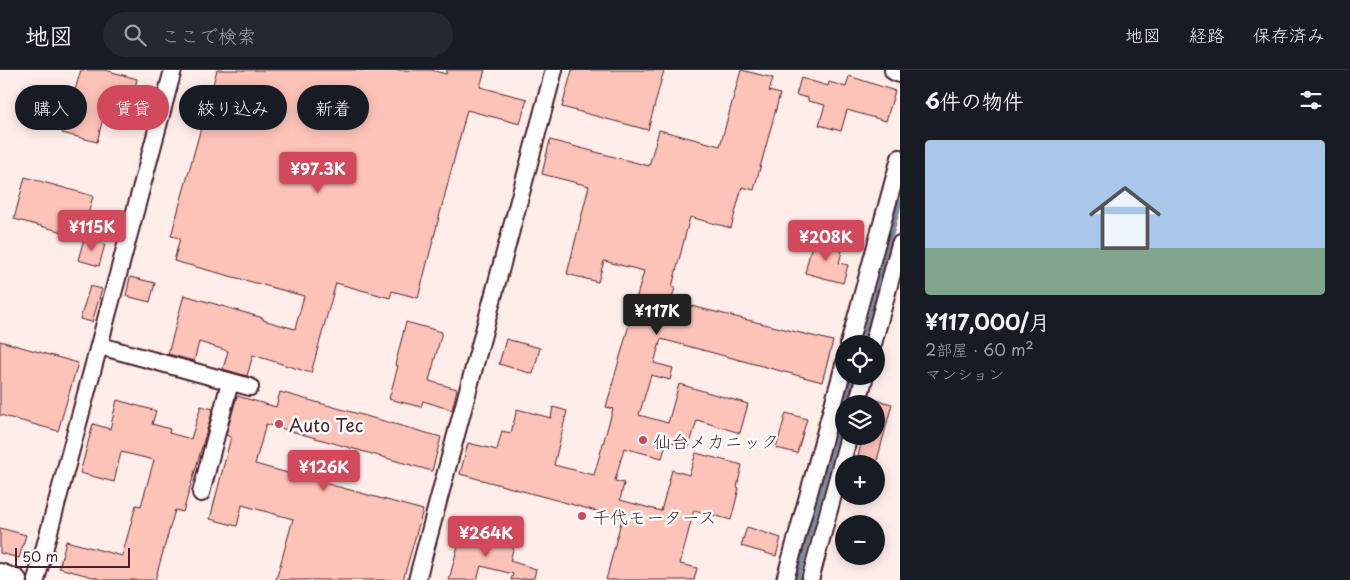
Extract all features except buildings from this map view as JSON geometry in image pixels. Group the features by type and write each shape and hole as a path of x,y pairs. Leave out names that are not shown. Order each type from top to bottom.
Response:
{"street":[{"path":"36,580 173,70"},
{"path":"417,580 554,70"},
{"path":"895,70 900,72"},
{"path":"852,335 900,158"},
{"path":"875,335 900,244"},
{"path":"100,346 250,387"},
{"path":"201,493 230,382"},
{"path":"785,580 839,385"},
{"path":"810,580 846,445"},
{"path":"0,574 16,580"}],"waterway":[{"path":"864,335 900,202"},
{"path":"848,395 850,385"},
{"path":"797,580 835,442"}],"place":[{"name":"Auto Tec","path":"279,424"},
{"name":"仙台メカニック","path":"643,440"},
{"name":"千代モータース","path":"582,516"}]}
